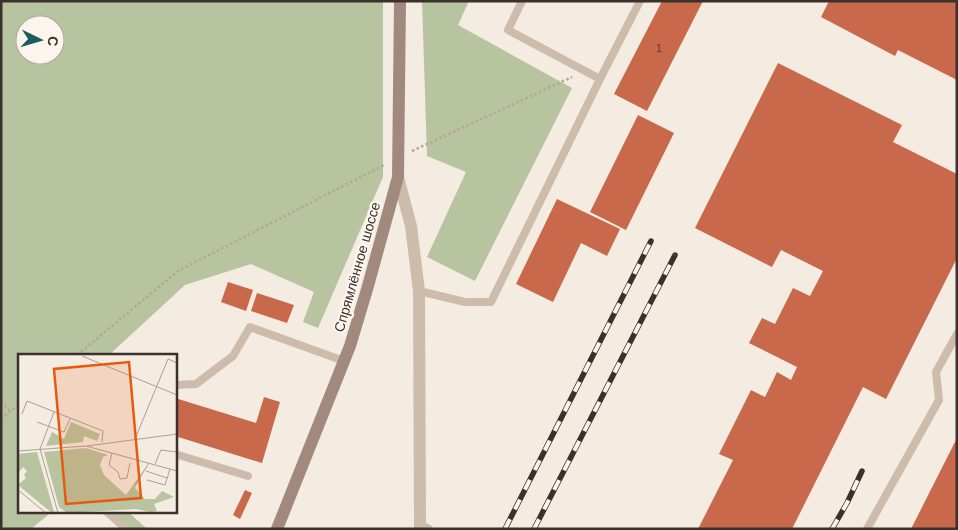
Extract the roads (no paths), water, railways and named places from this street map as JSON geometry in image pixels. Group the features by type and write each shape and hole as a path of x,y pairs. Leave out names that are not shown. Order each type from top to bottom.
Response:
{"main road":[{"name":"Спрямлённое шоссе","path":"277,529 350,346 398,177 400,1"}],"street":[{"path":"398,177 411,226 419,291 423,527"}],"lane":[{"path":"522,1 508,30 600,79"},
{"path":"419,291 465,302 491,302 640,1"},
{"path":"176,384 196,384 233,356 250,327 344,361"},
{"path":"867,529 940,400 936,372 957,334"},
{"path":"176,454 248,476"},
{"path":"107,512 126,529"}],"railway":[{"path":"505,529 651,241"},
{"path":"534,529 675,255"},
{"path":"832,529 862,471"}]}
